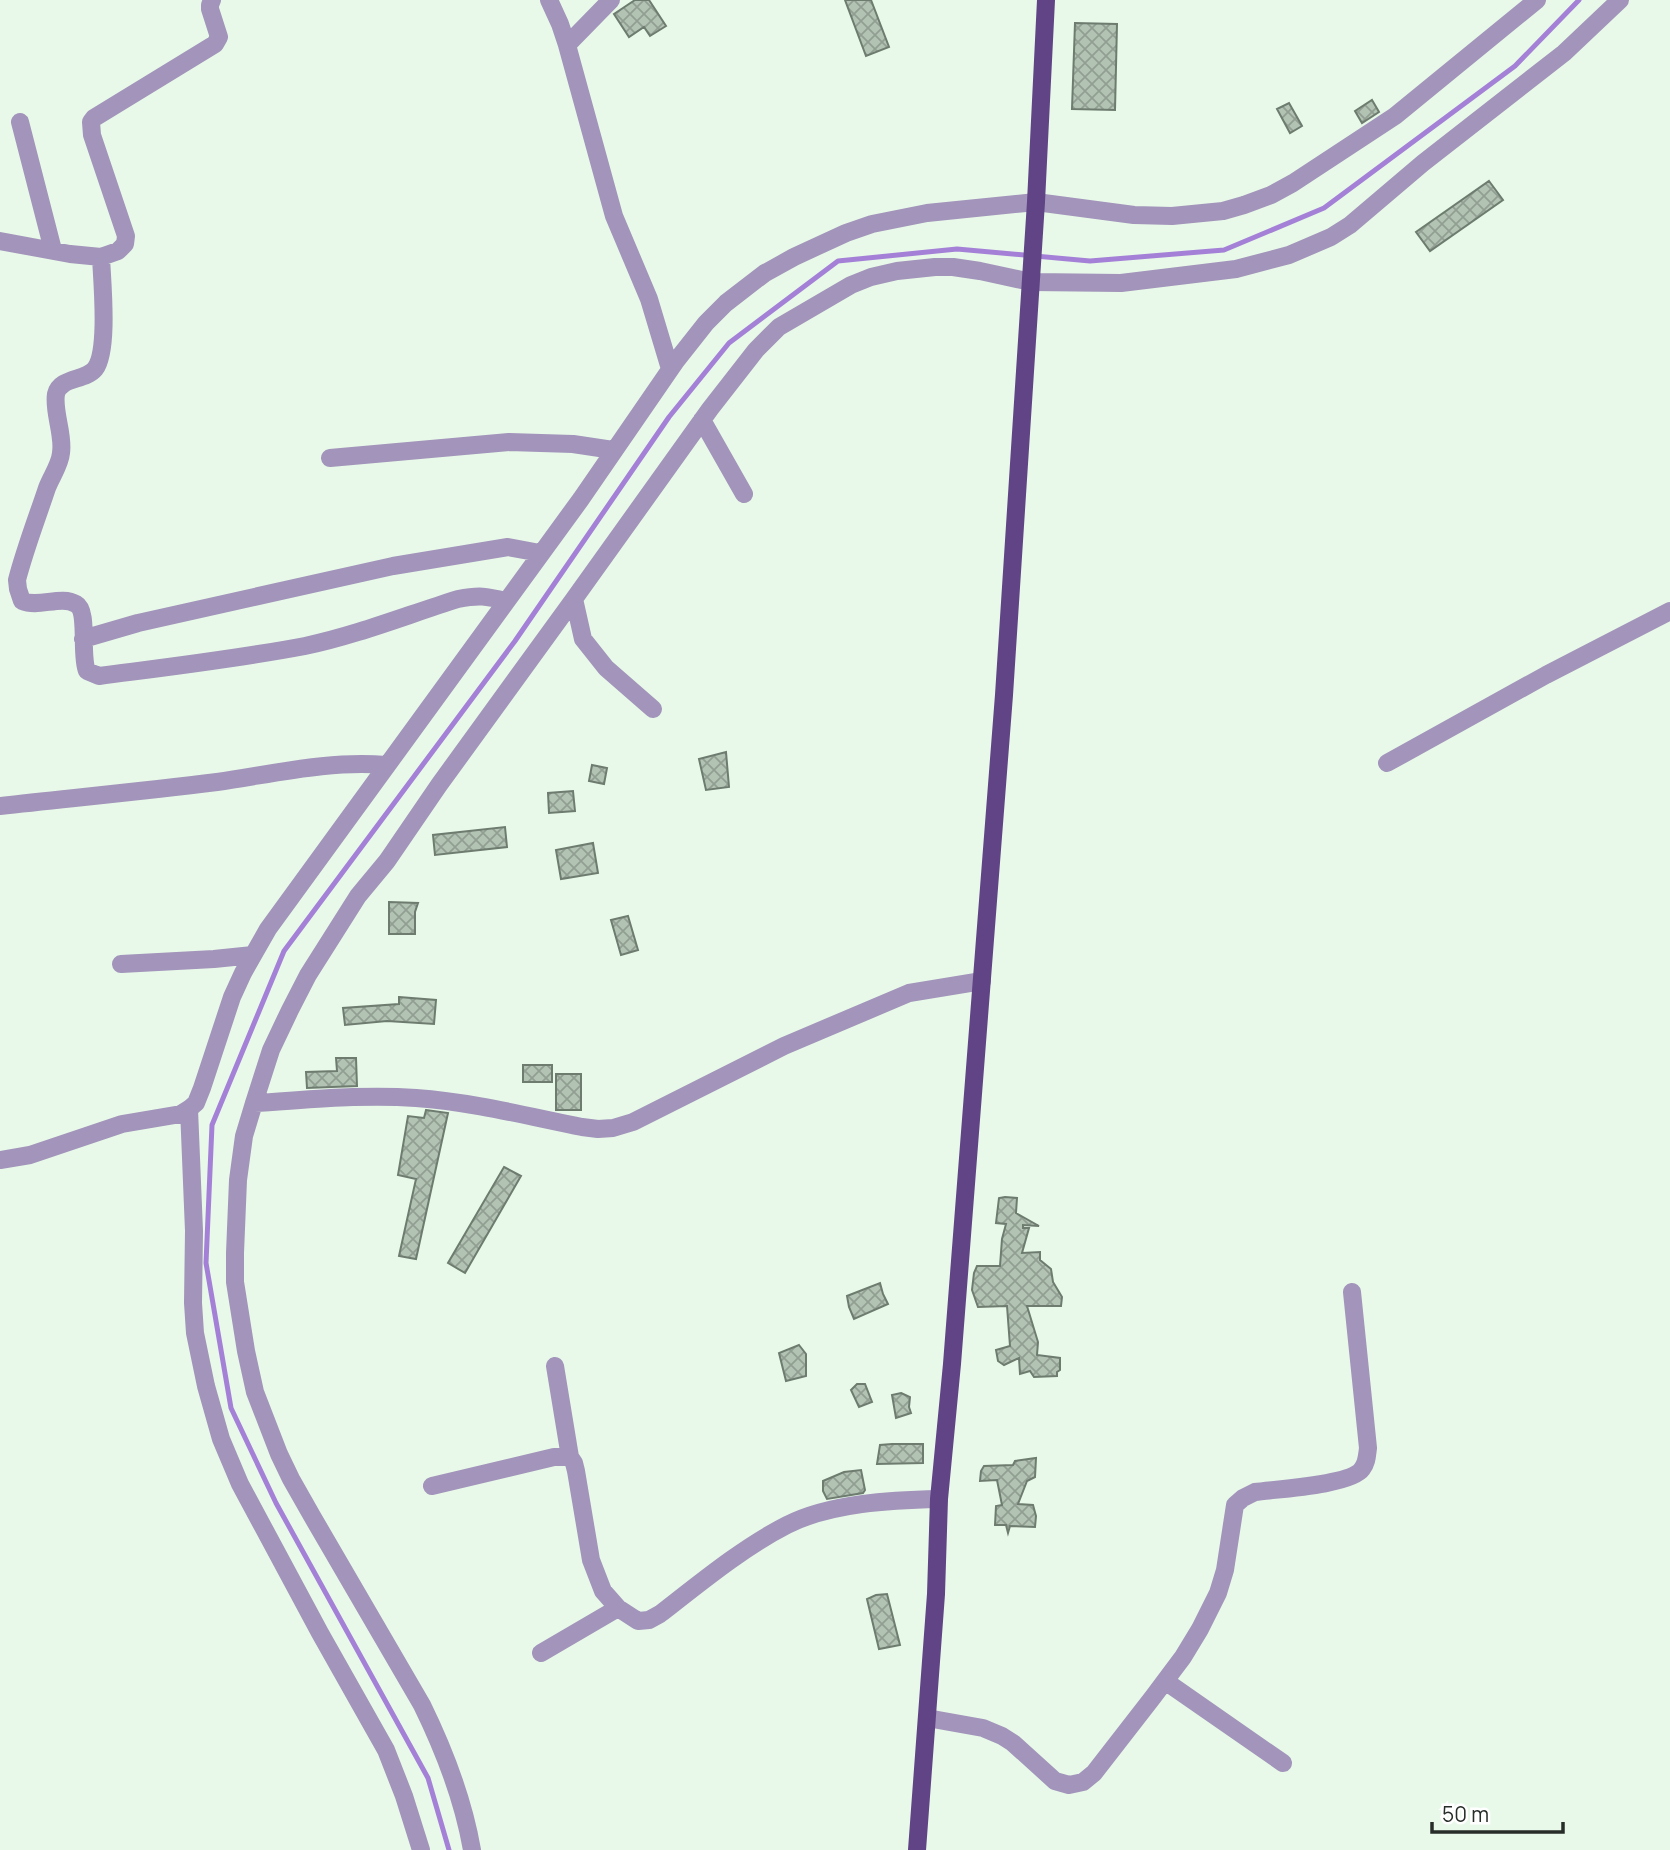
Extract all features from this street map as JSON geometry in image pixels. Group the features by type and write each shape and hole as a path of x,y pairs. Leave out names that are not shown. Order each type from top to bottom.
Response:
{"main road":[{"path":"917,1850 936,1594 939,1499 1004,695 1037,202 1046,0"}],"street":[{"path":"0,241 101,257 118,251 125,244 126,236 90,122 215,44 219,37 210,5 212,0"},
{"path":"549,0 566,45 614,216 649,299 670,369"},
{"path":"566,45 611,0"},
{"path":"0,1160 30,1154 122,1124 181,1114 196,1103 232,997 268,929 581,499 670,369 706,323 726,303 765,273 821,244 872,224 927,213 1037,202 1134,215 1172,216 1223,211 1271,195 1395,116 1537,0"},
{"path":"472,1850 467,1820 452,1771 422,1705 290,1479 255,1392 236,1282 236,1204 244,1136 271,1050 308,975 339,925 702,420 756,350 779,327 850,285 897,271 953,267 1031,282 1121,283 1236,269 1289,256 1350,225 1423,163 1564,53 1620,0"},
{"path":"20,122 53,250"},
{"path":"101,257 101,353 95,368 88,374 64,384 56,395 62,440 61,455 48,485 17,580 22,601 30,604 69,601 78,604 84,622 84,664 87,671 99,676 249,656 359,632 458,599 481,595 506,601"},
{"path":"702,420 744,494"},
{"path":"330,458 509,442 573,444 613,450"},
{"path":"83,639 138,623 393,566 508,547 540,553"},
{"path":"574,599 583,639 606,667 653,709"},
{"path":"1387,763 1670,611"},
{"path":"0,806 201,784 334,765 386,765"},
{"path":"121,964 253,955"},
{"path":"254,1102 414,1098 472,1104 582,1127 613,1128 650,1115 784,1046 909,993 982,981"},
{"path":"189,1109 195,1333 221,1439 240,1484 386,1750 421,1850"},
{"path":"927,1718 983,1728 1013,1743 1055,1781 1069,1785 1083,1783 1102,1764 1183,1657 1200,1629 1218,1593 1225,1570 1235,1505 1255,1492 1337,1482 1354,1476 1363,1469 1368,1448 1352,1292"},
{"path":"555,1366 570,1457 576,1471 594,1571 603,1591 618,1608 638,1621 649,1620 660,1614 757,1543 787,1525 815,1514 893,1500 939,1499"},
{"path":"432,1486 554,1457 570,1457"},
{"path":"541,1653 618,1608"},
{"path":"1165,1681 1283,1763"}],"building":[{"path":"635,0 649,0 666,26 650,36 644,27 629,37 614,14"},
{"path":"845,0 871,0 889,47 866,56"},
{"path":"1075,23 1117,24 1115,110 1072,109"},
{"path":"1372,100 1379,112 1362,123 1355,111"},
{"path":"1289,103 1302,126 1290,133 1277,109"},
{"path":"1489,181 1503,200 1430,251 1416,232"},
{"path":"726,752 729,787 706,790 699,759"},
{"path":"592,765 607,768 604,784 589,781"},
{"path":"573,791 575,811 549,813 548,793"},
{"path":"505,827 507,847 435,855 433,835"},
{"path":"593,843 598,873 561,879 556,850"},
{"path":"389,902 418,903 415,912 415,934 389,934"},
{"path":"628,916 638,950 621,955 611,920"},
{"path":"399,997 436,1000 434,1024 387,1021 345,1025 343,1008 399,1004"},
{"path":"336,1058 356,1058 357,1086 307,1088 306,1072 337,1071"},
{"path":"523,1065 552,1065 552,1082 523,1082"},
{"path":"556,1074 581,1074 581,1110 556,1110"},
{"path":"426,1110 448,1113 416,1259 399,1256 416,1179 398,1175 408,1116 424,1118"},
{"path":"504,1167 521,1176 465,1273 448,1263"},
{"path":"999,1198 1017,1198 1016,1213 1039,1226 1023,1225 1023,1228 1029,1228 1022,1253 1040,1252 1040,1260 1051,1269 1053,1282 1062,1297 1061,1306 1027,1306 1038,1342 1037,1355 1060,1358 1057,1376 1034,1377 1030,1371 1020,1374 1019,1358 1004,1365 998,1361 996,1350 1010,1346 1007,1306 978,1307 972,1290 977,1266 1000,1266 1006,1224 996,1223"},
{"path":"880,1283 888,1304 854,1319 847,1296"},
{"path":"799,1345 806,1354 806,1376 786,1381 779,1353"},
{"path":"857,1384 865,1384 872,1402 859,1407 851,1390"},
{"path":"901,1393 910,1397 911,1413 896,1418 892,1395"},
{"path":"923,1444 923,1463 877,1464 880,1445"},
{"path":"1036,1458 1035,1477 1027,1481 1018,1504 1033,1505 1035,1527 1010,1526 1008,1533 1006,1525 995,1525 996,1506 1002,1505 997,1480 980,1481 981,1471 984,1466 1013,1465 1015,1461"},
{"path":"861,1470 865,1490 863,1493 827,1499 823,1491 823,1481 844,1472"},
{"path":"887,1594 900,1645 879,1649 867,1599"}],"waterway":[{"path":"449,1850 428,1778 276,1503 231,1408 206,1263 212,1125 284,951 515,641 669,417 729,343 838,261 957,249 1090,261 1224,250 1324,208 1515,66 1579,0"}]}
